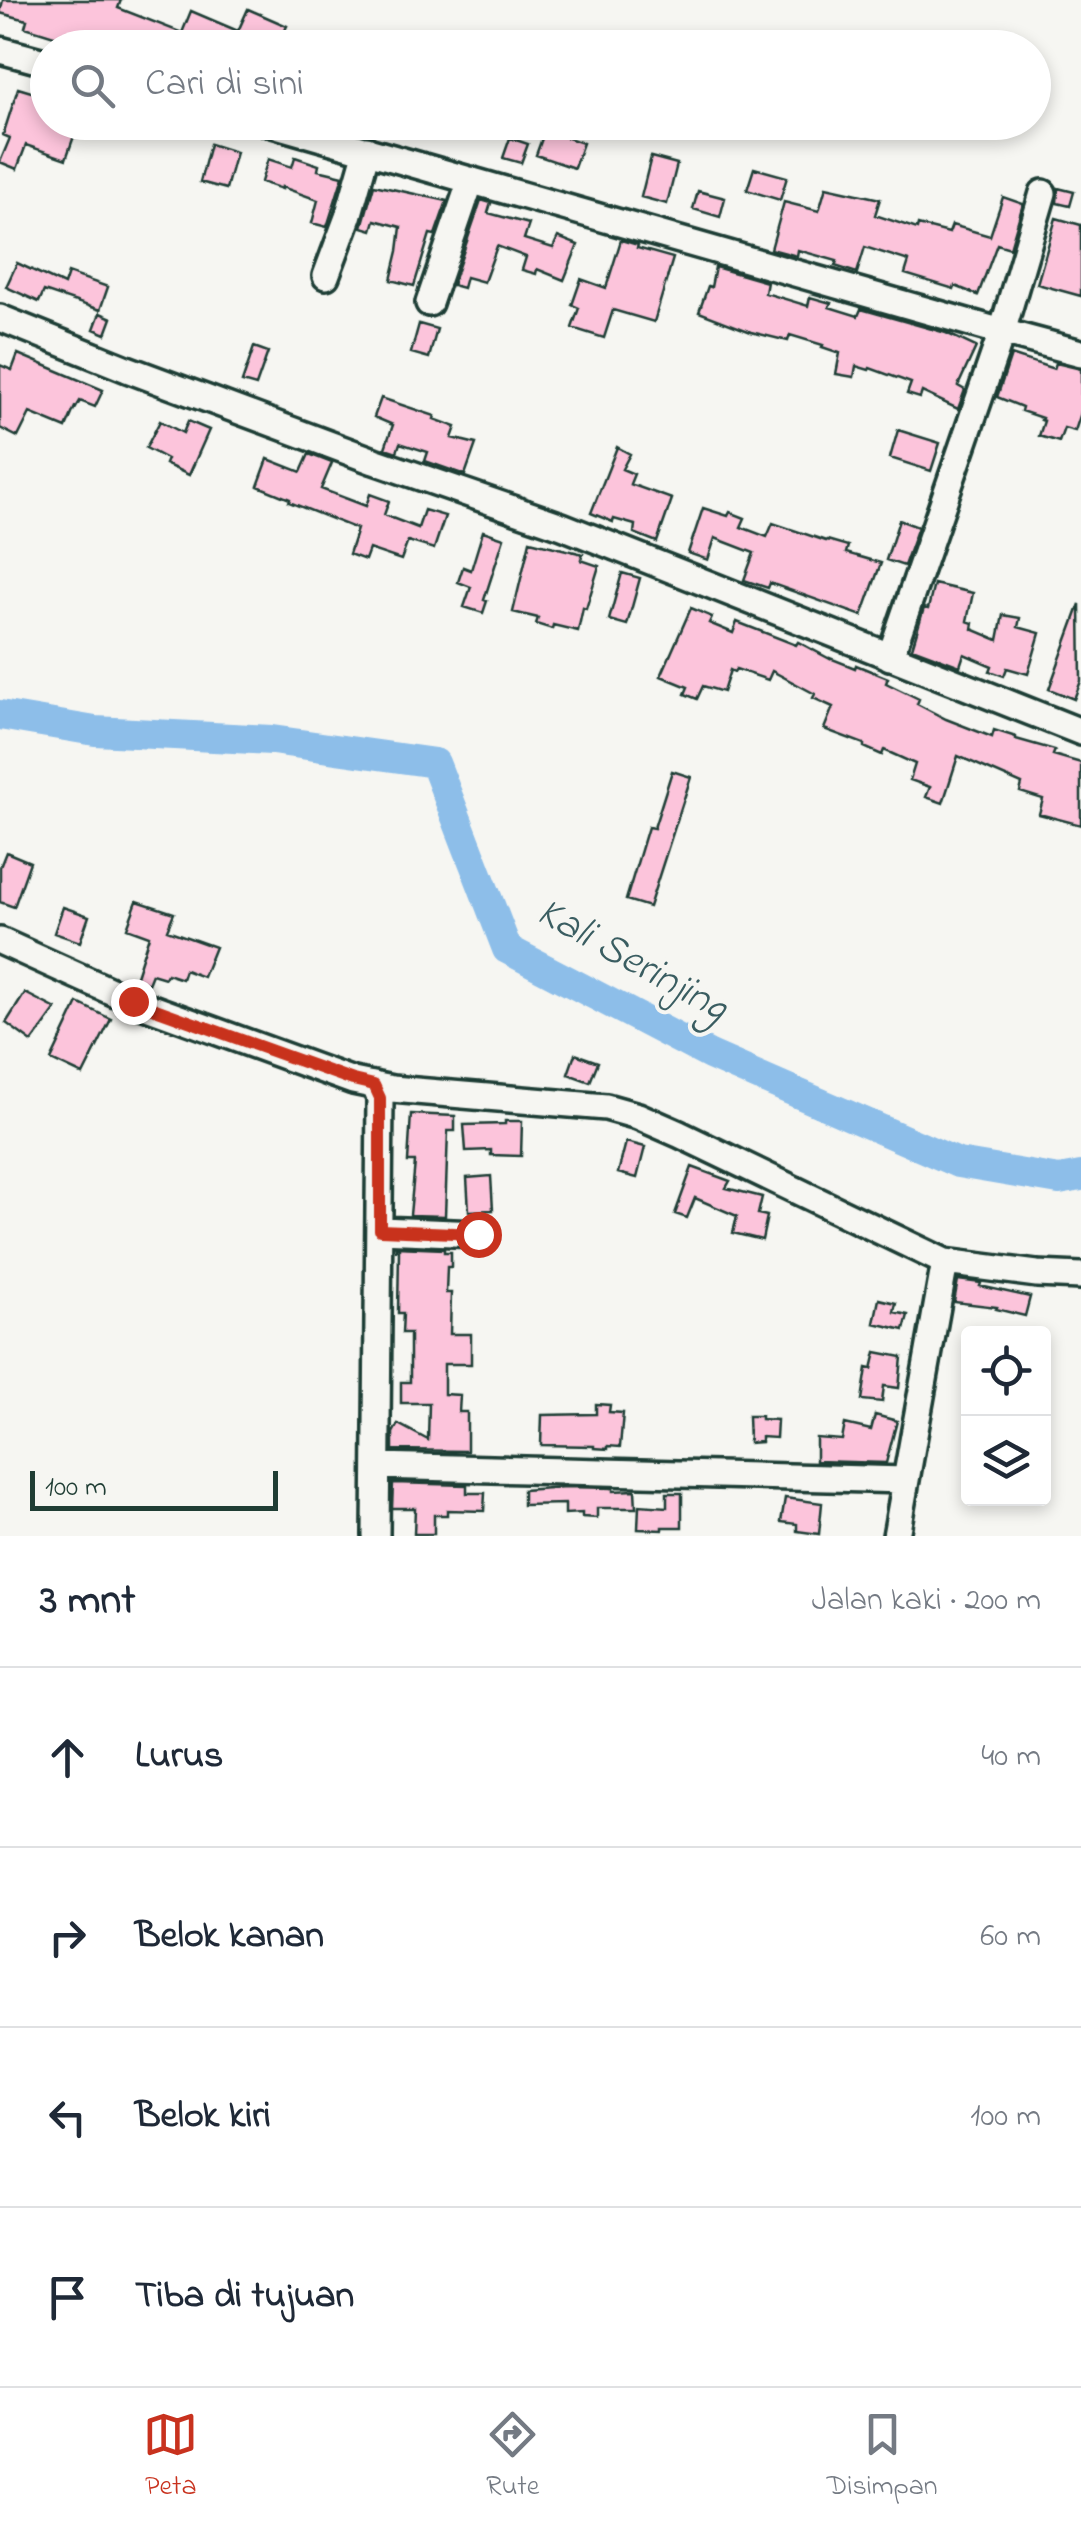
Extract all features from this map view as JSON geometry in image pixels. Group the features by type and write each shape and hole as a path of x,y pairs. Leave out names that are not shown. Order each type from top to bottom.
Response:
{"street":[{"path":"0,50 30,58"},
{"path":"331,140 1081,353"},
{"path":"326,276 367,150"},
{"path":"430,303 470,180"},
{"path":"890,657 1002,332 1043,192"},
{"path":"0,318 127,370 562,526 1081,732"},
{"path":"0,940 133,1001 353,1080 410,1091 606,1106 638,1116 768,1174 945,1262 1081,1276"},
{"path":"374,1085 380,1098 376,1536"},
{"path":"380,1230 478,1234"},
{"path":"896,1536 945,1262"},
{"path":"378,1466 906,1480"}],"building":[{"path":"3,0 121,0 118,8 174,30 35,30 25,27 27,20 0,13"},
{"path":"248,9 287,26 285,30 238,30"},
{"path":"191,11 236,30 183,30"},
{"path":"18,88 30,92 30,140 73,140 66,159 26,145 17,169 0,162 10,138 3,135"},
{"path":"509,140 528,144 521,163 503,158"},
{"path":"541,140 583,143 574,168 536,155"},
{"path":"210,144 236,152 226,189 200,182"},
{"path":"295,157 319,165 318,170 343,176 327,227 312,223 318,200 261,182 268,159 292,167"},
{"path":"651,157 677,164 667,204 641,197"},
{"path":"754,168 787,177 780,200 747,190"},
{"path":"374,185 447,201 435,235 430,234 414,286 391,280 401,227 375,220 372,230 362,227"},
{"path":"826,187 880,199 875,215 917,229 918,225 949,233 952,225 990,236 1003,197 1023,204 1010,248 997,244 978,295 905,274 909,261 865,247 857,273 835,266 837,261 798,250 797,256 771,249 784,202 819,211"},
{"path":"1058,188 1074,192 1070,206 1057,203"},
{"path":"698,191 725,198 720,217 693,209"},
{"path":"481,200 491,203 488,213 529,224 524,239 553,248 558,237 578,245 564,280 537,269 536,274 522,270 526,257 497,246 484,282 466,277 463,288 452,285"},
{"path":"1056,218 1081,225 1081,296 1037,284"},
{"path":"621,240 673,258 654,322 613,310 604,338 572,328 579,308 572,305 581,279 606,288"},
{"path":"17,263 64,285 68,273 108,287 100,310 44,291 39,302 6,287"},
{"path":"715,267 767,282 765,293 808,306 810,297 858,316 861,309 946,333 976,347 958,386 965,390 958,409 922,392 920,398 907,394 911,383 870,368 856,366 854,377 836,374 840,353 823,345 790,335 788,341 751,332 699,312"},
{"path":"100,313 112,318 106,334 94,329"},
{"path":"419,324 437,329 429,358 411,353"},
{"path":"254,347 268,352 256,386 242,382"},
{"path":"18,354 103,390 95,407 80,401 66,428 30,413 18,437 0,428 0,365 12,370"},
{"path":"1011,355 1054,369 1056,363 1081,369 1081,413 1075,431 1064,428 1059,442 1039,436 1042,418 997,397"},
{"path":"381,398 435,416 434,419 456,427 452,438 476,444 465,475 425,461 428,452 400,443 397,452 385,448 393,425 374,417"},
{"path":"160,421 183,433 188,421 209,430 189,475 165,464 167,459 146,448"},
{"path":"898,430 940,443 931,471 890,458"},
{"path":"617,447 630,454 622,469 634,474 630,484 672,499 657,542 634,533 635,525 591,513"},
{"path":"309,454 332,463 321,489 366,506 370,494 389,501 384,515 418,528 424,510 445,516 434,549 408,541 401,560 369,549 365,560 349,554 357,529 258,486 268,459 301,472"},
{"path":"703,508 745,518 741,527 767,537 773,523 848,546 846,553 881,563 862,616 770,583 768,588 744,580 754,553 715,538 708,560 688,553"},
{"path":"899,520 918,527 904,566 886,560"},
{"path":"483,531 504,538 483,613 464,607 471,587 458,582 463,567 471,570"},
{"path":"530,541 583,554 581,560 599,566 578,631 553,625 552,629 536,624 538,618 513,612"},
{"path":"622,573 640,578 627,625 609,620"},
{"path":"934,584 973,593 967,621 973,623 972,629 998,640 1003,615 1020,618 1018,627 1040,633 1028,674 1007,668 1004,676 964,654 960,666 912,648"},
{"path":"1080,604 1081,681 1074,699 1049,689"},
{"path":"691,608 712,617 709,623 733,633 737,622 888,678 886,683 919,699 917,704 946,719 992,737 994,730 1016,737 1081,763 1081,825 1039,814 1043,799 1020,792 1022,784 958,756 943,803 926,797 930,787 910,780 915,764 884,750 882,755 824,729 833,707 772,671 768,680 730,670 723,692 703,686 697,699 685,694 688,687 661,676"},
{"path":"672,771 691,777 649,907 626,900 648,827 654,828"},
{"path":"6,852 30,862 14,907 0,902 0,867"},
{"path":"137,901 174,913 167,930 215,947 203,977 185,970 182,979 152,974 148,984 135,979 149,936 127,928"},
{"path":"63,907 89,916 80,942 54,933"},
{"path":"25,993 56,1009 32,1042 6,1023"},
{"path":"78,1003 111,1019 83,1075 51,1060"},
{"path":"575,1054 598,1062 590,1082 568,1074"},
{"path":"411,1114 455,1116 455,1131 448,1131 445,1216 410,1215 415,1162 408,1162"},
{"path":"522,1121 521,1156 491,1155 491,1150 466,1151 464,1125"},
{"path":"626,1142 645,1147 637,1178 618,1173"},
{"path":"692,1167 730,1181 726,1188 762,1197 758,1214 767,1216 762,1240 733,1233 737,1216 695,1198 687,1218 675,1214"},
{"path":"491,1176 493,1210 469,1211 467,1178"},
{"path":"396,1247 451,1252 446,1293 451,1293 450,1334 471,1334 471,1364 444,1364 444,1394 460,1395 459,1412 467,1412 467,1451 393,1450 393,1433 398,1424 428,1440 429,1403 401,1403 401,1382 410,1382 410,1333 402,1333 403,1313 398,1313"},
{"path":"958,1280 1030,1297 1025,1316 997,1307 954,1302"},
{"path":"879,1299 896,1303 894,1312 908,1315 904,1330 874,1323"},
{"path":"876,1352 902,1357 899,1388 884,1386 882,1402 862,1400 867,1368 872,1369"},
{"path":"596,1404 610,1405 609,1412 623,1413 620,1447 541,1445 542,1415 596,1414"},
{"path":"875,1415 897,1421 886,1463 816,1461 816,1438 842,1440 845,1424 871,1430"},
{"path":"748,1416 777,1420 776,1438 761,1437 761,1442 749,1443"},
{"path":"393,1483 467,1485 467,1493 485,1493 484,1511 447,1510 447,1515 434,1515 434,1534 414,1534 415,1508 392,1508"},
{"path":"523,1490 635,1490 636,1508 597,1508 597,1518 582,1517 582,1513 565,1514 565,1504 523,1505"},
{"path":"667,1493 682,1493 682,1527 638,1529 639,1505 667,1507"},
{"path":"785,1498 822,1503 819,1534 797,1531 797,1524 781,1522"}],"waterway":[{"name":"Kali Serinjing","path":"0,715 95,731 272,740 435,763 507,949 710,1055 958,1163 1059,1180 1081,1176"}],"route":[{"path":"133,1001 374,1085 380,1098 380,1230 478,1234"}]}
